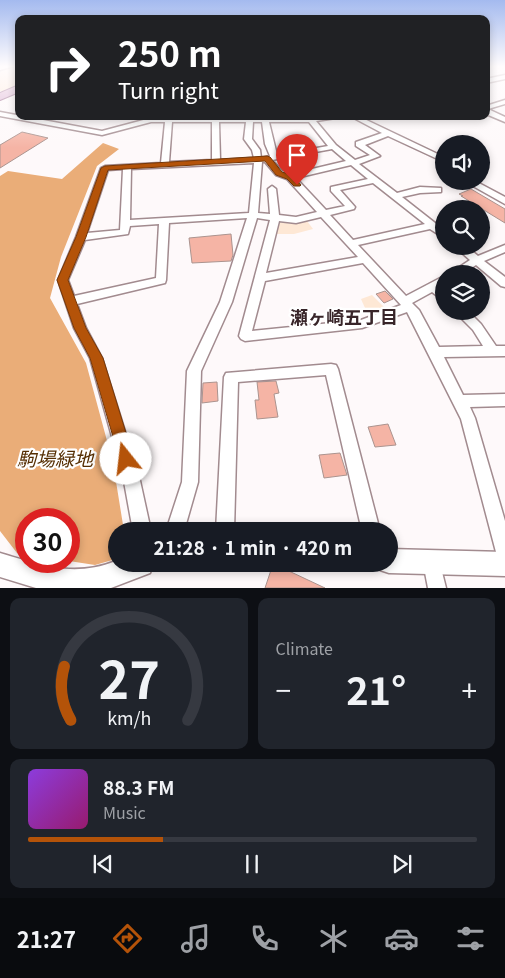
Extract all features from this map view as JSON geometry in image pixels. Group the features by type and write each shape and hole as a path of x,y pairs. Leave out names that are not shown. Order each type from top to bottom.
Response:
{"street":[{"path":"490,108 505,102"},
{"path":"490,111 505,120"},
{"path":"0,114 15,117"},
{"path":"32,120 102,133 151,120"},
{"path":"165,165 168,120"},
{"path":"215,120 216,162"},
{"path":"252,120 248,139 256,150 279,173 290,177 415,313 468,418 505,552"},
{"path":"178,522 190,482 194,371 226,302 253,215 256,192 269,144 265,120 311,120 333,147 397,196 435,229"},
{"path":"361,120 435,156"},
{"path":"290,177 376,156 359,144 390,133"},
{"path":"140,522 131,476 96,358 80,328 63,280 81,237 105,168 266,159 333,147"},
{"path":"81,237 125,232 126,167"},
{"path":"125,223 253,215 296,220 351,207 334,189 374,180"},
{"path":"272,189 275,219 245,336 362,324 407,304 435,284"},
{"path":"397,196 420,190 435,190"},
{"path":"485,190 505,201"},
{"path":"70,301 161,280 164,221"},
{"path":"351,244 430,226"},
{"path":"469,265 505,248"},
{"path":"471,255 505,283"},
{"path":"259,278 365,259"},
{"path":"432,286 435,289"},
{"path":"470,320 498,351"},
{"path":"434,352 498,351"},
{"path":"225,522 231,378 331,369 369,522"},
{"path":"459,401 505,400"},
{"path":"398,561 505,564"},
{"path":"432,562 437,588"},
{"path":"0,565 71,583 101,579 120,572"}],"shaded area":[{"path":"307,221 313,229 294,234 274,234 277,222 295,224"},
{"path":"372,295 386,309 369,317 361,299"}],"green space":[{"name":"駒場緑地","path":"103,143 119,149 97,166 61,257 50,298 86,363 113,463 123,522 108,522 108,561 95,565 80,563 80,508 15,508 15,550 0,531 0,176 8,171 62,179"}],"building":[{"path":"22,132 48,138 0,168 0,145"},
{"path":"473,190 490,200 468,200 459,194"},
{"path":"490,200 505,209 505,223 490,214"},
{"path":"231,234 233,255 231,261 192,263 189,238"},
{"path":"385,291 393,299 384,303 376,294"},
{"path":"276,381 279,393 274,394 278,417 257,419 255,400 259,400 257,382"},
{"path":"217,382 218,401 202,403 203,383"},
{"path":"388,424 396,445 375,447 368,427"},
{"path":"340,453 347,475 324,478 319,455"},
{"path":"270,572 291,572 325,588 265,588"}],"district":[{"name":"瀬ヶ崎五丁目","path":"344,318"}],"route":[{"path":"126,459 96,358 80,328 63,280 81,237 105,168 267,159 279,173 290,177 297,185"}]}
